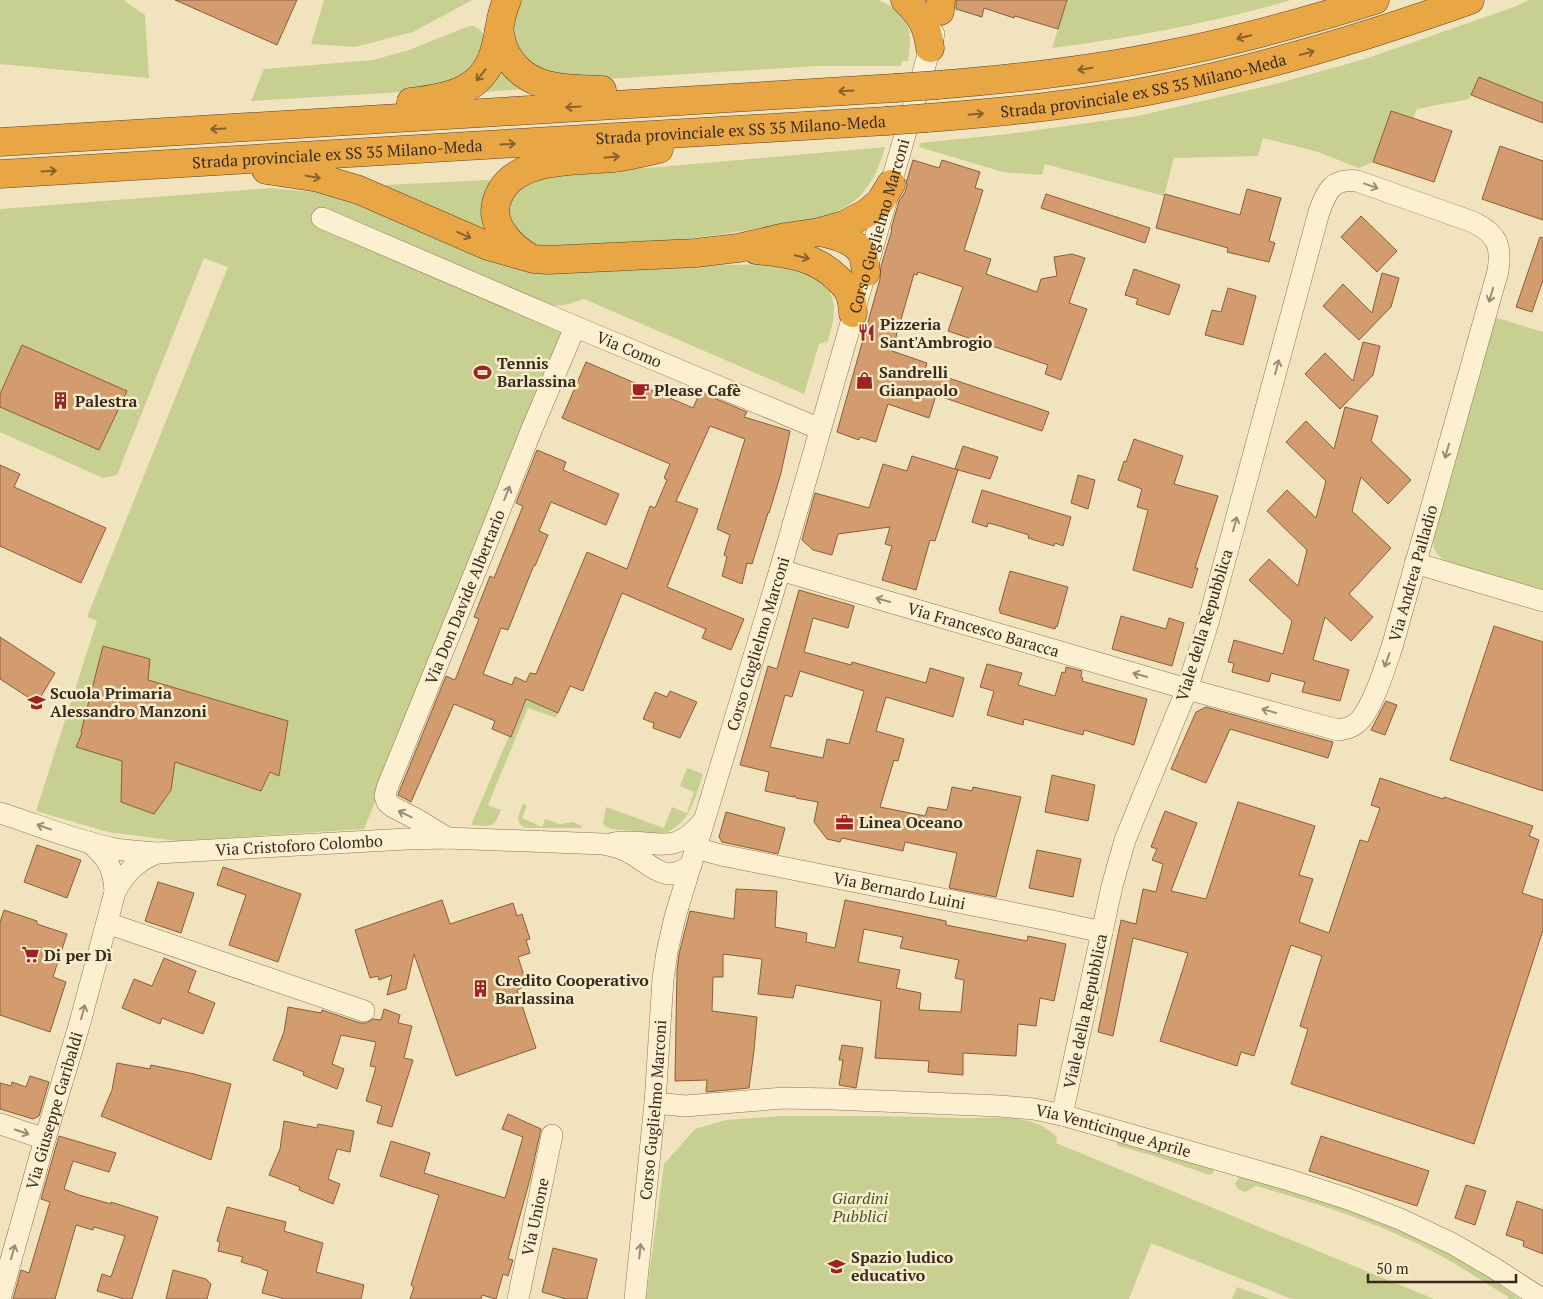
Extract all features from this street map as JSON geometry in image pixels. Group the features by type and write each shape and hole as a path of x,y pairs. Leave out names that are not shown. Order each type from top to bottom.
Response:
{"highway":[{"path":"261,126 365,108 426,100 461,92 482,76 490,62 496,47 501,12 507,0"},
{"path":"904,0 926,26 930,48"},
{"path":"914,0 939,3"},
{"name":"Strada provinciale ex SS 35 Milano-Meda","path":"0,142 895,88 1040,76 1160,56 1253,35 1375,0"},
{"name":"Strada provinciale ex SS 35 Milano-Meda","path":"0,174 886,121 1065,104 1152,90 1239,71 1367,36 1470,0"},
{"path":"499,30 504,49 513,64 524,75 554,87 726,98"},
{"path":"534,259 516,248 502,233 496,218 495,209 498,197 504,187 522,172 542,165 571,160 615,158 685,143 727,131"},
{"path":"195,162 278,171 319,178 359,190 488,246 534,259 562,260 695,253 738,248 786,236 820,232 844,225 868,213 880,202 891,184"},
{"path":"820,232 846,240 856,246 867,262 847,271 830,270"},
{"path":"738,248 783,253 812,260 830,270 845,285 851,297 853,313"}],"street":[{"name":"Corso Guglielmo Marconi","path":"635,1299 655,1103 663,979 675,917 780,570 930,48 939,3"},
{"name":"Viale della Repubblica","path":"1062,1115 1112,886 1126,840 1187,689 1208,623 1319,212 1328,192 1335,183 1341,180 1357,180 1486,228 1495,237 1499,247"},
{"name":"Via Como","path":"322,218 575,327 820,429"},
{"name":"Via Andrea Palladio","path":"1187,689 1338,730 1348,729 1358,723 1373,698 1392,648 1498,271 1499,247"},
{"name":"Via Don Davide Albertario","path":"447,838 393,807 387,802 385,796 387,788 575,327"},
{"path":"1415,563 1543,601"},
{"name":"Via Francesco Baracca","path":"780,570 1187,689"},
{"name":"Via Cristoforo Colombo","path":"0,812 88,842 115,849 157,853 447,838 604,844 632,842 666,845 687,838 704,819"},
{"name":"Via Giuseppe Garibaldi","path":"88,842 101,852 108,862 114,878 115,892"},
{"name":"Via Cristoforo Colombo","path":"604,844 628,852 668,874 674,874 690,864"},
{"name":"Via Cristoforo Colombo","path":"656,845 690,864"},
{"name":"Via Giuseppe Garibaldi","path":"0,1299 79,1026 115,892 122,879 132,868 144,858 157,853"},
{"name":"Via Bernardo Luini","path":"690,864 721,855 1102,932"},
{"name":"Via Cristoforo Colombo","path":"647,864 655,873 670,900 675,917"},
{"path":"107,923 364,1011"},
{"name":"Via Venticinque Aprile","path":"655,1103 685,1106 784,1098 832,1099 1000,1106 1034,1109 1062,1115 1280,1177 1348,1199 1400,1219 1453,1244 1542,1299"},
{"path":"0,1124 45,1139"},
{"name":"Via Unione","path":"518,1299 552,1135"}],"green space":[{"path":"0,0 123,0 145,15 149,78 0,64"},
{"path":"324,0 472,0 413,32 355,47 311,44"},
{"path":"522,0 878,0 897,11 907,23 910,40 908,61 902,61 901,66 817,66 606,79 552,77 522,58 514,43 515,14"},
{"path":"1067,0 1291,0 1232,16 1173,28 1052,48"},
{"path":"1529,0 1543,0 1543,103 1479,77 1469,99 1417,109 1413,118 1391,111 1373,162 1359,168 1318,152 1263,138 1258,156 1174,158 1164,196 1045,164 1042,175 1003,172 919,147 920,143 1008,134 1138,116 1279,83 1365,59 1514,7"},
{"path":"469,26 474,26 480,30 485,39 482,54 461,81 421,91 251,101 264,69 373,60 409,50"},
{"path":"497,64 524,89 484,92"},
{"path":"885,147 875,174 862,194 844,208 817,219 717,235 636,245 532,247 508,227 508,196 521,183 569,173"},
{"path":"488,180 493,183 491,235 383,186 387,185"},
{"path":"271,188 333,194 506,265 679,266 778,264 799,266 821,279 830,291 834,305 833,321 828,341 819,344 804,394 584,299 561,305 547,304 565,329 364,829 177,841 108,832 36,811 97,621 87,617 228,267 204,258 117,475 103,478 0,432 0,209"},
{"path":"1494,317 1543,332 1543,591 1446,561 1437,554 1433,545"},
{"path":"525,699 558,713 556,718 528,708 488,805 501,810 496,821 490,825 471,825 509,736 511,736"},
{"path":"687,768 703,774 690,809 680,824 673,829 660,834 652,834 613,829 603,824 606,807 664,828 672,807 687,813 694,792 680,786"},
{"path":"523,804 527,805 522,818 542,827 545,819 560,824 573,822 582,826 582,828 527,828 520,824 518,818"},
{"name":"Giardini Pubblici","path":"783,1116 1000,1118 1033,1122 1057,1137 1056,1143 1434,1299 1292,1299 1151,1243 1129,1299 646,1299 664,1164 695,1129 726,1120"},
{"path":"1119,1141 1214,1170 1210,1175 1118,1146 1116,1144"},
{"path":"1239,1177 1268,1183 1398,1229 1456,1257 1520,1299 1508,1299 1508,1297 1469,1272 1415,1242 1383,1228 1311,1202 1256,1186 1245,1192 1238,1189 1235,1184"},
{"path":"1237,1287 1270,1299 1232,1299"}],"building":[{"path":"175,0 297,0 277,45"},
{"path":"956,0 1067,0 1058,29 984,8 982,17 956,9"},
{"path":"1479,77 1543,103 1543,123 1471,95"},
{"path":"1391,111 1452,131 1434,182 1373,162"},
{"path":"1500,146 1543,161 1543,220 1482,199"},
{"path":"913,160 939,168 942,160 980,172 975,188 983,190 964,250 991,259 986,274 1037,292 1041,279 1057,276 1054,257 1072,254 1085,258 1069,303 1087,309 1061,380 1045,374 1048,365 948,331 963,287 918,272 917,275 914,274 892,351 927,363 925,370 1049,412 1042,431 936,395 929,418 888,404 876,442 860,437 859,440 837,432 880,279 881,266 891,229 899,201 905,192 906,180"},
{"path":"1247,189 1281,198 1269,241 1275,243 1269,262 1227,252 1228,248 1156,228 1165,194 1240,215"},
{"path":"1046,194 1150,228 1145,243 1041,208"},
{"path":"1361,216 1397,251 1377,272 1341,237"},
{"path":"1540,237 1543,238 1543,280 1532,312 1516,307"},
{"path":"1134,269 1180,285 1169,315 1136,304 1138,299 1125,295"},
{"path":"1382,273 1399,278 1391,307 1359,340 1323,306 1343,284 1372,313"},
{"path":"1228,288 1256,296 1243,345 1205,335 1212,310 1221,312"},
{"path":"1363,342 1380,346 1373,375 1340,409 1305,374 1325,353 1353,381"},
{"name":"Palestra","path":"22,345 127,391 99,450 0,407 0,394"},
{"path":"586,362 693,408 700,392 747,412 744,417 790,431 781,473 769,513 752,564 747,563 742,584 722,576 727,557 724,555 730,535 717,529 745,439 710,426 676,501 698,509 667,587 744,619 731,650 702,638 706,629 622,593 583,691 570,686 558,713 526,699 511,737 492,729 495,721 454,704 411,802 398,795 399,792 446,676 455,680 479,619 474,617 490,576 494,578 523,506 516,503 537,450 566,462 563,470 619,494 606,525 551,502 539,531 548,535 508,630 501,628 483,674 512,685 515,677 526,682 530,673 536,674 587,552 627,569 650,506 655,508 667,480 664,478 670,464 562,418"},
{"path":"1345,407 1378,416 1371,441 1411,480 1388,504 1361,477 1352,511 1391,548 1349,594 1373,617 1351,641 1325,617 1313,660 1349,670 1340,701 1302,692 1305,682 1271,673 1269,682 1232,672 1234,663 1228,662 1234,640 1283,654 1292,621 1249,580 1269,559 1298,586 1307,550 1267,511 1287,490 1316,518 1326,481 1286,442 1306,421 1334,449"},
{"path":"1134,439 1183,456 1174,484 1218,496 1195,568 1198,568 1192,588 1133,570 1148,510 1137,507 1142,489 1118,480"},
{"path":"963,446 998,457 990,479 955,469"},
{"path":"912,456 958,470 935,541 930,540 916,590 882,580 892,546 885,544 890,527 838,534 832,555 813,550 802,540 815,493 869,508 883,464 907,471"},
{"path":"0,465 20,474 14,487 106,528 81,583 0,546"},
{"path":"1078,475 1095,480 1088,509 1071,503"},
{"path":"982,490 1071,517 1063,546 1055,543 1054,546 1028,538 1029,535 996,525 988,523 987,527 972,522"},
{"path":"1010,571 1068,587 1055,629 1000,613 999,610"},
{"path":"799,590 854,606 848,628 813,618 804,652 851,665 852,662 926,683 930,668 964,678 953,717 886,697 876,731 904,739 898,761 894,760 880,807 925,816 928,807 947,810 952,787 972,791 973,787 1021,797 996,897 949,888 957,853 905,842 903,851 842,838 840,842 827,839 814,822 818,802 796,798 794,795 794,797 765,791 769,772 740,765 768,666 777,669","holes":["800,671 864,691 849,744 827,739 823,758 770,747 785,695 792,697"]},
{"path":"1121,616 1166,629 1169,618 1184,623 1172,666 1112,649"},
{"path":"1494,626 1543,642 1543,791 1450,760"},
{"path":"0,637 55,673 37,703 0,679"},
{"path":"103,646 150,659 148,680 288,721 279,776 270,772 261,791 175,762 171,790 154,814 121,802 122,761 76,747 82,733"},
{"path":"987,664 1022,673 1018,685 1055,696 1062,672 1065,673 1066,667 1082,671 1082,681 1147,699 1134,745 1084,730 1083,735 1024,719 1023,725 987,715 994,691 980,687"},
{"path":"670,691 697,702 680,738 653,728 654,723 643,719 655,692 667,697"},
{"path":"1386,701 1397,705 1385,735 1371,730"},
{"path":"1206,707 1333,742 1328,758 1230,729 1206,783 1171,769 1196,712"},
{"path":"1052,775 1095,785 1088,821 1045,812"},
{"path":"1380,778 1533,826 1529,836 1539,840 1522,893 1543,900 1543,930 1474,1144 1291,1084 1308,1029 1300,1026 1322,956 1291,945 1254,1056 1241,1052 1237,1066 1160,1041 1188,953 1133,938 1113,1036 1098,1032 1121,920 1136,924 1143,889 1156,892 1163,864 1152,860 1157,849 1151,847 1165,811 1197,823 1171,891 1206,899 1238,802 1315,826 1299,875 1313,879 1299,922 1329,933 1360,840 1368,842 1380,808 1371,805"},
{"path":"726,812 785,828 778,854 722,842 719,837"},
{"path":"37,845 81,860 67,898 24,882"},
{"path":"1037,850 1081,859 1073,897 1029,888"},
{"path":"223,867 301,894 278,962 229,945 246,895 217,885"},
{"path":"158,882 194,893 181,933 145,921"},
{"path":"736,889 777,891 775,927 807,933 806,942 835,948 845,900 946,921 946,925 1027,941 1028,936 1066,944 1054,1001 1040,998 1036,1026 1018,1024 1016,1056 963,1053 963,1075 928,1072 929,1061 875,1058 881,1001 796,985 793,998 758,994 762,959 723,954 723,977 713,977 712,1011 757,1017 754,1050 749,1088 706,1092 707,1080 675,1081 679,954 690,911 734,919","holes":["864,929 903,937 900,948 959,960 955,978 964,980 961,1012 919,1010 921,993 896,988 900,970 858,962"]},
{"name":"Credito Cooperativo Barlassina","path":"442,900 450,924 513,903 517,916 522,914 530,939 526,940 530,953 518,957 527,985 517,990 536,1048 456,1076 414,954 406,989 387,995 392,975 379,980 378,976 370,978 355,930"},
{"name":"Di per Dì","path":"4,910 67,934 53,977 66,982 50,1032 0,1015 0,922"},
{"path":"164,958 196,971 188,992 215,1003 203,1034 162,1018 160,1024 122,1008 134,979 152,986"},
{"path":"288,1007 321,1013 322,1010 360,1023 366,1023 373,1019 381,1020 384,1009 400,1015 398,1023 412,1026 404,1058 413,1060 392,1127 377,1123 382,1106 366,1101 376,1067 370,1066 376,1042 341,1035 332,1064 344,1069 337,1089 303,1075 304,1072 273,1060 284,1032"},
{"path":"842,1045 863,1048 856,1088 839,1085 843,1060 839,1060"},
{"path":"117,1063 150,1069 151,1065 231,1084 211,1160 101,1116 112,1090"},
{"path":"30,1076 49,1082 39,1116 33,1119 0,1109 0,1083 11,1086 12,1082 26,1087"},
{"path":"508,1114 541,1129 530,1179 508,1259 513,1260 508,1276 503,1274 496,1299 482,1295 481,1299 410,1299 414,1287 411,1285 439,1195 380,1176 391,1141 430,1153 424,1173 505,1198 523,1137 502,1129"},
{"path":"284,1121 317,1128 318,1124 354,1131 350,1152 337,1149 328,1179 340,1184 333,1204 299,1190 300,1187 269,1175 280,1149"},
{"path":"59,1136 116,1153 109,1172 73,1161 64,1189 158,1217 132,1299 124,1299 97,1291 102,1274 111,1277 125,1236 94,1227 93,1230 76,1225 55,1299 13,1299 21,1270 29,1273 50,1202 41,1199"},
{"path":"1321,1136 1429,1171 1417,1206 1309,1171"},
{"path":"1466,1185 1486,1191 1475,1225 1455,1218"},
{"path":"1517,1201 1543,1210 1543,1254 1523,1246 1524,1241 1506,1235"},
{"path":"227,1207 286,1222 284,1231 323,1243 316,1272 364,1285 361,1299 285,1299 262,1293 268,1271 241,1262 243,1257 218,1251 220,1242 217,1241"},
{"path":"553,1248 597,1259 587,1299 566,1299 542,1292"},
{"path":"173,1270 206,1279 211,1284 207,1299 166,1299"}],"place":[{"name":"Pizzeria Sant'Ambrogio","path":"866,333"},
{"name":"Tennis Barlassina","path":"483,372"},
{"name":"Sandrelli Gianpaolo","path":"865,381"},
{"name":"Please Cafè","path":"640,390"},
{"name":"Palestra","path":"61,401"},
{"name":"Scuola Primaria Alessandro Manzoni","path":"36,702"},
{"name":"Linea Oceano","path":"845,822"},
{"name":"Di per Dì","path":"30,955"},
{"name":"Credito Cooperativo Barlassina","path":"481,989"},
{"name":"Spazio ludico educativo","path":"837,1266"}]}
